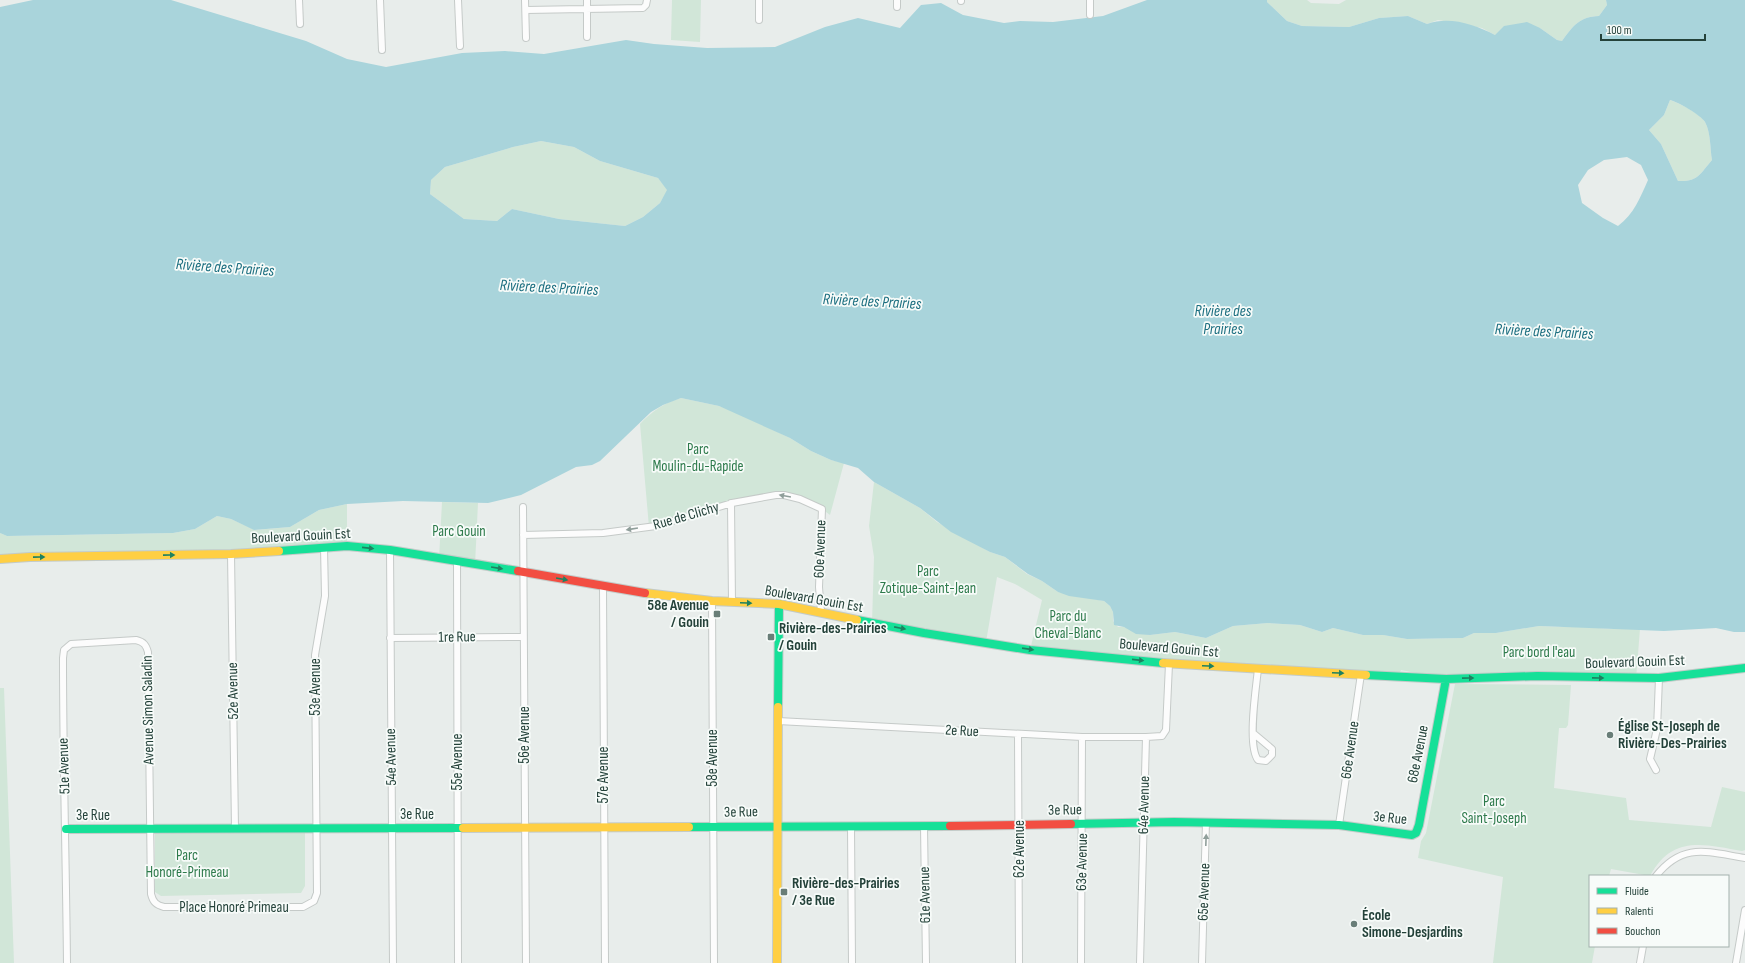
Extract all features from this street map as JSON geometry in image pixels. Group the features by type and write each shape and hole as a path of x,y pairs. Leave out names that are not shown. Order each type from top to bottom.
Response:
{"street":[{"path":"300,0 300,24"},
{"path":"380,0 382,50"},
{"path":"458,0 460,46"},
{"path":"525,0 526,38"},
{"path":"587,0 587,37"},
{"path":"759,0 759,20"},
{"path":"1090,0 1090,15"},
{"path":"526,10 642,8 647,3"},
{"name":"Rue de Clichy","path":"523,535 603,533 656,526 731,503 768,496 784,495 800,499 822,509"},
{"path":"731,503 732,602"},
{"name":"56e Avenue","path":"523,507 526,963"},
{"name":"60e Avenue","path":"821,612 819,587 822,509"},
{"name":"Boulevard Gouin Est","path":"0,559 30,557 231,554 347,546 390,550 603,587 712,601 779,604 924,633 1030,650 1169,664 1446,679 1537,676 1660,678 1745,668"},
{"name":"53e Avenue","path":"316,827 315,655 325,596 324,547"},
{"name":"54e Avenue","path":"390,550 393,963"},
{"name":"52e Avenue","path":"231,554 235,828"},
{"name":"55e Avenue","path":"457,562 458,963"},
{"name":"57e Avenue","path":"603,587 604,963"},
{"name":"58e Avenue","path":"712,601 714,963"},
{"path":"777,963 779,604"},
{"name":"1re Rue","path":"390,638 523,637"},
{"name":"Avenue Simon Saladin","path":"71,644 136,640 142,641 146,646 148,652 150,828"},
{"name":"51e Avenue","path":"67,963 66,829 63,757 63,658 64,650 71,644"},
{"path":"1146,737 1162,736 1166,730 1169,664"},
{"path":"1253,733 1272,749 1272,755 1266,761 1260,762 1255,757 1253,752 1253,733 1253,714 1258,669"},
{"name":"66e Avenue","path":"1339,826 1361,674"},
{"path":"1656,770 1650,759 1657,729 1660,678"},
{"name":"68e Avenue","path":"1416,833 1420,819 1446,679"},
{"name":"2e Rue","path":"778,721 1082,737 1146,737"},
{"name":"62e Avenue","path":"1018,734 1019,963"},
{"name":"63e Avenue","path":"1081,963 1083,823 1082,737"},
{"name":"64e Avenue","path":"1140,963 1146,737"},
{"name":"3e Rue","path":"66,829 778,825 924,826 1206,822 1339,826 1408,835 1416,833"},
{"name":"65e Avenue","path":"1202,963 1206,822"},
{"path":"851,826 852,963"},
{"name":"61e Avenue","path":"924,826 926,963"},
{"name":"Place Honoré Primeau","path":"150,828 151,894 157,905 164,907 302,907 314,901 317,893 316,827"},
{"path":"1657,875 1664,866 1688,852 1701,851 1745,858"},
{"path":"1736,963 1745,910"},
{"path":"1640,963 1643,947"}],"green space":[{"path":"672,0 701,0 700,42 671,40"},
{"path":"1267,0 1307,0 1311,3 1339,4 1346,0 1606,0 1607,5 1599,16 1586,18 1578,23 1570,30 1562,41 1557,40 1540,28 1495,35 1482,28 1438,20 1427,24 1408,16 1379,18 1349,27 1302,26 1287,21 1267,2"},
{"path":"1670,100 1695,112 1703,119 1707,126 1712,160 1698,176 1690,180 1678,181 1661,144 1649,130 1664,115"},
{"path":"541,141 574,147 600,161 658,178 668,190 660,203 643,217 625,226 559,219 512,209 497,221 464,219 430,194 431,180 445,167 513,147"},
{"name":"Parc Moulin-du-Rapide","path":"681,398 719,406 733,411 790,438 811,451 831,460 844,463 830,515 822,509 776,495 649,527 640,424 659,408 669,402"},
{"path":"874,482 920,508 937,522 990,552 1005,557 1027,574 1042,581 1058,592 1104,601 1110,606 1113,612 1113,621 1118,627 1124,627 1150,635 1175,632 1206,638 1233,626 1268,623 1300,625 1322,632 1333,628 1363,635 1383,635 1407,639 1463,638 1474,633 1496,633 1539,626 1640,629 1636,679 1446,679 1401,670 1400,672 1361,674 1258,669 1030,650 1042,600 1015,584 997,577 986,642 872,623 874,557 869,526"},
{"name":"Parc Gouin","path":"442,502 478,503 475,565 439,559"},
{"path":"347,504 347,546 0,560 0,533 7,536 173,533 195,529 217,516 231,519 255,530 290,527 319,510"},
{"name":"Parc Saint-Joseph","path":"1455,684 1571,685 1568,725 1566,728 1559,728 1554,788 1626,798 1629,820 1711,827 1722,787 1745,792 1745,850 1742,851 1702,845 1690,846 1678,848 1668,854 1659,863 1651,875 1611,869 1609,875 1589,875 1589,947 1595,947 1592,963 1493,963 1503,877 1418,858 1421,841 1426,833"},
{"path":"0,688 4,688 14,963 0,963"},
{"name":"Parc Honoré-Primeau","path":"155,833 305,833 305,886 301,893 161,896 155,892"}],"water":[{"name":"Rivière des Prairies","path":"33,0 171,0 306,41 347,59 386,67 462,53 505,51 544,54 626,40 654,44 707,48 775,47 825,27 858,18 900,28 921,5 941,3 963,15 1004,23 1020,21 1053,22 1103,16 1147,0 1267,0 1267,2 1287,21 1302,26 1349,27 1379,18 1408,16 1427,24 1444,21 1461,22 1495,35 1504,26 1527,22 1540,28 1557,40 1562,41 1570,30 1582,20 1599,16 1607,5 1606,0 1745,0 1745,632 1734,632 1716,628 1664,631 1539,626 1496,633 1474,633 1463,638 1407,639 1383,635 1363,635 1333,628 1322,632 1300,625 1268,623 1233,626 1206,638 1175,632 1150,635 1136,634 1124,627 1114,625 1113,612 1110,606 1104,601 1069,596 1058,592 1042,581 1028,574 1005,557 990,552 951,532 920,508 874,482 858,468 831,460 811,451 790,438 719,406 681,398 663,405 651,412 600,461 592,465 576,467 521,495 488,503 403,501 347,504 319,510 290,527 254,530 231,519 217,516 195,529 173,533 7,536 0,533 0,7","holes":["1670,100 1694,112 1703,119 1707,126 1712,160 1698,176 1690,180 1678,181 1661,144 1649,130 1664,115","541,141 574,147 600,161 658,178 667,190 660,203 643,217 625,226 559,219 512,209 497,221 464,219 430,194 431,180 445,167 513,147","1627,157 1641,165 1648,180 1632,211 1618,226 1603,218 1582,203 1578,185 1588,170 1604,160"]}],"traffic: fast":[{"path":"279,551 347,546 390,550 518,571"},
{"path":"778,707 779,604"},
{"path":"857,620 924,633 1030,650 1163,663"},
{"path":"1366,675 1446,679 1537,676 1659,678 1745,668"},
{"path":"1071,824 1174,822 1339,825 1412,835 1416,833 1419,825 1446,679"},
{"path":"689,827 950,826"},
{"path":"66,829 463,828"}],"traffic: slow":[{"path":"0,559 30,557 231,554 279,551"},
{"path":"645,593 712,601 779,604 857,620"},
{"path":"1163,663 1366,675"},
{"path":"777,963 778,707"},
{"path":"463,828 689,827"}],"traffic: jam":[{"path":"518,571 645,593"},
{"path":"950,826 1071,824"}],"place":[{"name":"58e Avenue / Gouin","path":"717,614"},
{"name":"Rivière-des-Prairies / Gouin","path":"771,637"},
{"name":"Église St-Joseph de Rivière-Des-Prairies","path":"1610,735"},
{"name":"Rivière-des-Prairies / 3e Rue","path":"784,892"},
{"name":"École Simone-Desjardins","path":"1354,924"}],"park label":[{"name":"Parc Zotique-Saint-Jean","path":"928,580"},
{"name":"Parc du Cheval-Blanc","path":"1068,624"},
{"name":"Parc bord l'eau","path":"1539,652"}]}
